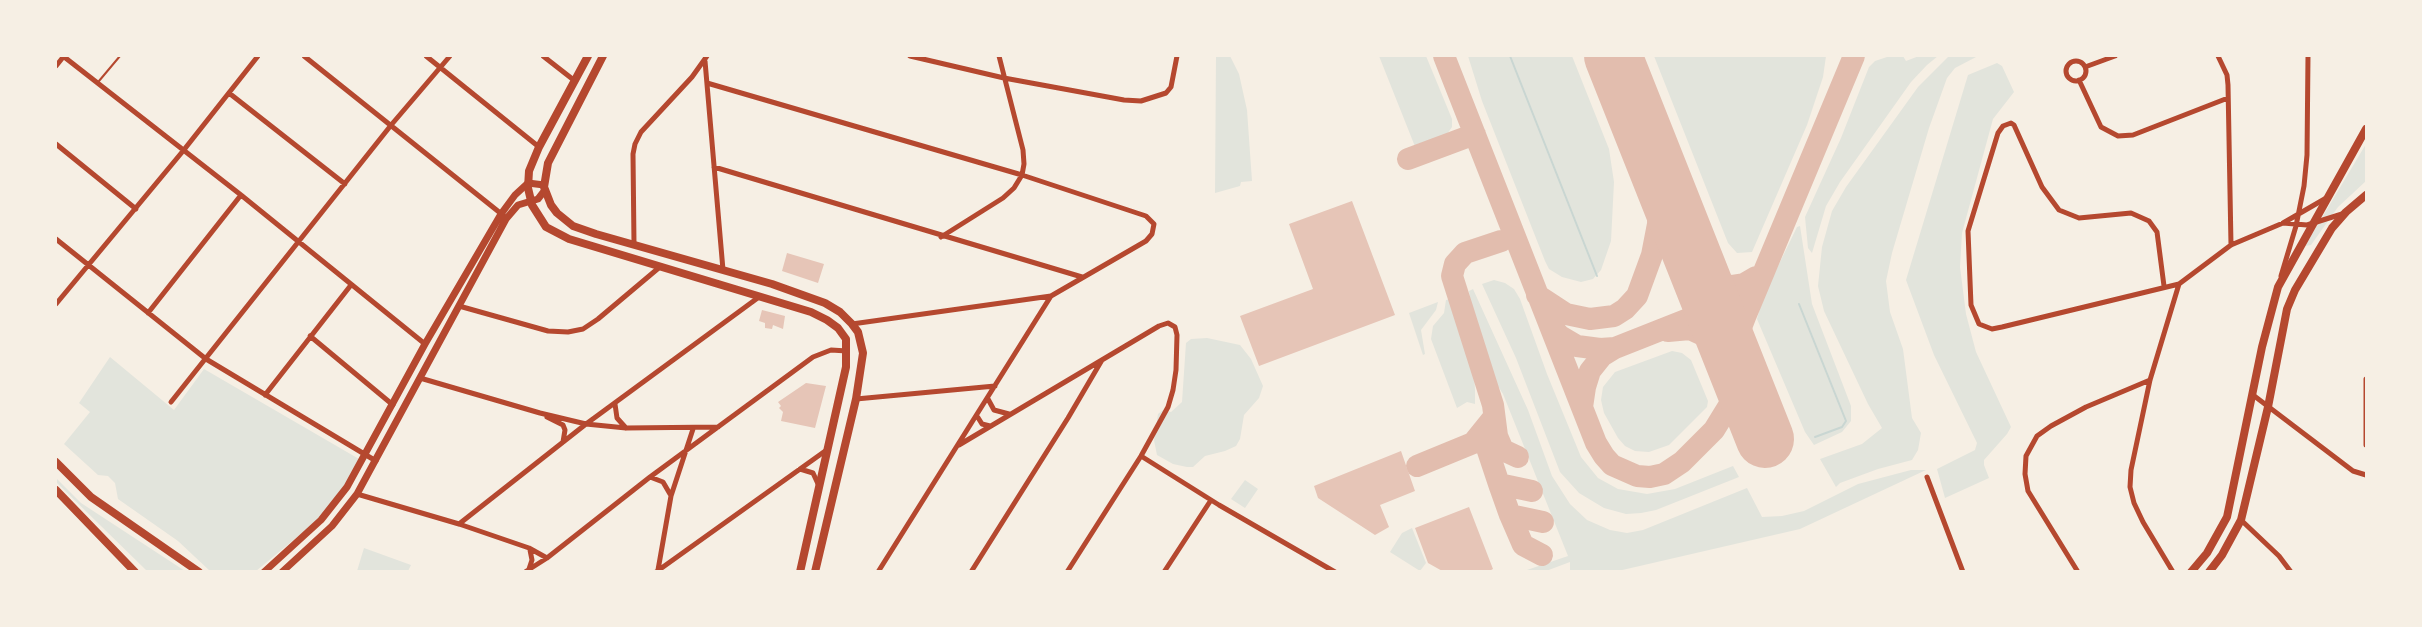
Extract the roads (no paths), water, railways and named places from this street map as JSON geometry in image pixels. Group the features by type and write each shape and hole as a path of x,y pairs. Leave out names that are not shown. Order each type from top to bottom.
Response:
{"main road":[{"path":"588,56 531,163 528,183 531,202 542,222 557,234 827,320 838,328 846,339 848,351 846,367 799,570"},
{"path":"603,56 548,163 545,188 551,206 573,226 825,303 852,324 861,340 863,353 856,399 815,572"},
{"path":"2191,572 2207,553 2227,517 2262,347 2278,287 2367,129"},
{"path":"2209,572 2222,555 2241,520 2268,407 2287,309 2313,257 2332,228 2346,212 2367,195"},
{"path":"56,462 91,497 199,572"},
{"path":"56,490 135,572"}],"street":[{"path":"56,66 63,56 241,195 425,344"},
{"path":"56,304 136,209 258,56"},
{"path":"304,56 392,124 504,216"},
{"path":"426,56 539,147"},
{"path":"171,402 392,124 450,56"},
{"path":"543,56 575,81"},
{"path":"910,56 1004,78 1124,100 1141,101 1166,93 1174,80 1177,56"},
{"path":"941,237 1003,198 1014,188 1022,175 1023,150 999,56"},
{"path":"2085,67 2115,56"},
{"path":"2218,56 2227,75 2231,245"},
{"path":"2278,287 2296,226 2307,155 2308,56"},
{"path":"706,58 723,270"},
{"path":"634,244 633,154 635,144 642,132 706,58"},
{"path":"2075,61 2079,61 2085,67 2085,76 2079,80 2069,78 2066,68 2075,61"},
{"path":"2079,80 2101,127 2118,135 2133,135 2228,98"},
{"path":"707,83 1022,175 1146,216 1154,224 1152,234 1146,241 1052,296 852,324"},
{"path":"229,93 345,184"},
{"path":"2164,286 2157,232 2149,221 2131,213 2079,218 2068,216 2059,210 2042,187 2014,125 2008,123 2003,126 1998,133 1968,239 1971,305 1976,319 1984,328 2002,327 2179,284 2231,245 2283,223 2328,197"},
{"path":"56,144 136,209"},
{"path":"714,167 941,237 1082,277"},
{"path":"264,572 303,538 338,500 366,455 425,344 520,189 528,183 545,188 541,197 518,205 504,216 459,306 357,494 332,526 282,572"},
{"path":"148,313 241,195"},
{"path":"2283,223 2296,226 2315,224 2346,212"},
{"path":"56,239 206,359 376,461"},
{"path":"459,306 549,331 568,332 583,329 598,319 661,266"},
{"path":"2173,572 2133,503 2130,470 2150,380 2179,284"},
{"path":"265,395 351,285"},
{"path":"878,572 1052,296"},
{"path":"459,524 586,424 759,297"},
{"path":"959,445 1159,326 1172,324 1176,330 1173,390 1168,406 1141,456 1066,572"},
{"path":"310,336 393,405"},
{"path":"527,570 547,558 650,477 813,357 831,350 848,351"},
{"path":"971,572 1103,359"},
{"path":"420,378 586,424 626,428 719,427"},
{"path":"2078,572 2028,491 2025,474 2026,456 2037,436 2051,426 2086,407 2150,380"},
{"path":"2367,380 2367,445"},
{"path":"856,399 995,386"},
{"path":"2253,395 2357,474 2367,475"},
{"path":"987,398 990,407 997,413 1011,414"},
{"path":"615,404 617,418 626,428"},
{"path":"540,413 563,425 565,430 563,444"},
{"path":"977,416 982,424 990,426"},
{"path":"657,571 671,496 693,429"},
{"path":"657,571 828,448"},
{"path":"1141,456 1211,500 1335,572"},
{"path":"800,469 813,473 819,487"},
{"path":"650,477 663,482 671,496"},
{"path":"1927,477 1963,572"},
{"path":"357,494 459,524 529,548 547,558"},
{"path":"1164,572 1211,500"},
{"path":"2241,520 2279,556 2290,572"},
{"path":"527,570 532,555 529,548"}],"lane":[{"path":"98,83 120,56"}],"waterway":[{"path":"1510,56 1597,276"},
{"path":"1799,304 1846,421 1842,427 1815,437"}]}
